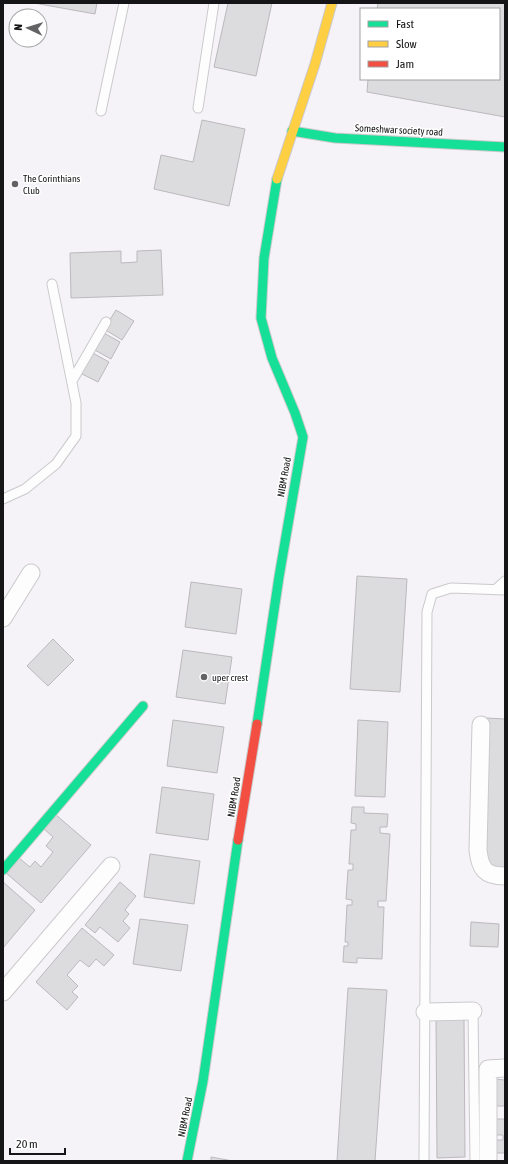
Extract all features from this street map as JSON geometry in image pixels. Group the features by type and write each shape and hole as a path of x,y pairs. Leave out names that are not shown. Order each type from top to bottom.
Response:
{"street":[{"path":"292,131 315,64 332,3"},
{"name":"Someshwar society road","path":"292,131 335,138 505,147"},
{"name":"NIBM Road","path":"187,1161 203,1081 238,838 258,721 279,577 302,438 295,413 272,358 261,318 264,258 269,224 276,183 292,131"},
{"path":"3,618 31,573"},
{"path":"3,870 143,706"},
{"path":"481,725 478,850 480,862 489,874 505,876"},
{"path":"3,992 111,866"},
{"path":"424,1012 473,1011"},
{"path":"488,1161 488,1068 505,1068"}],"lane":[{"path":"101,111 124,3"},
{"path":"198,108 214,3"},
{"path":"3,499 24,489 56,464 76,436 76,403 52,284"},
{"path":"72,381 106,322"},
{"path":"495,590 505,581"},
{"path":"424,1161 427,612 432,594 452,588 505,590"},
{"path":"473,1011 475,1161"}],"building":[{"path":"34,3 97,3 95,14"},
{"path":"228,3 272,3 256,76 214,67"},
{"path":"378,3 505,3 505,117 367,92 368,80 500,80 500,8 377,8"},
{"path":"202,120 245,129 229,206 154,189 161,155 193,162"},
{"path":"161,250 163,295 71,298 70,253 121,251 121,263 137,262 137,251"},
{"path":"116,310 134,321 122,340 104,329"},
{"path":"102,332 120,342 111,359 93,349"},
{"path":"91,352 109,362 98,382 80,373"},
{"path":"357,576 407,579 400,692 350,689"},
{"path":"191,582 242,589 236,634 185,627"},
{"path":"53,639 74,660 48,686 27,666"},
{"name":"uper crest","path":"183,650 232,657 225,704 176,697"},
{"path":"486,718 505,719 505,868 483,867"},
{"path":"173,720 224,727 217,773 167,766"},
{"path":"358,720 388,722 385,797 355,796"},
{"path":"162,787 214,794 208,840 156,833"},
{"path":"352,807 364,807 364,813 388,814 387,827 380,827 380,833 390,834 386,901 378,901 378,907 384,907 382,959 357,958 357,963 343,962 344,946 348,946 348,942 345,942 347,905 352,905 352,900 346,899 348,870 353,870 353,864 349,864 351,830 356,830 356,824 351,823"},
{"path":"56,815 91,845 41,903 6,873 19,858 30,867 35,861 41,867 53,852 46,846 53,837 44,829"},
{"path":"150,854 200,861 194,904 144,897"},
{"path":"3,882 35,910 3,948"},
{"path":"120,882 136,896 125,910 129,914 123,921 130,928 118,942 100,927 95,933 85,925"},
{"path":"140,919 188,925 181,971 133,964"},
{"path":"471,922 499,924 498,947 470,946"},
{"path":"82,928 114,955 104,966 96,959 89,967 80,960 67,975 78,986 72,992 78,997 67,1010 36,982"},
{"path":"348,988 387,990 375,1161 337,1161"},
{"path":"436,1018 464,1018 465,1157 437,1158"},
{"path":"495,1079 505,1080 505,1106 494,1106"},
{"path":"496,1119 505,1119 505,1153 496,1153 496,1140 503,1140 503,1135 496,1135"},
{"path":"211,1157 233,1161 211,1161"}],"traffic: fast":[{"path":"292,131 335,138 505,147"},
{"path":"257,724 279,577 303,437 295,413 272,358 261,318 264,258 277,179"},
{"path":"3,870 143,706"},
{"path":"187,1161 203,1081 238,840"}],"traffic: slow":[{"path":"277,179 315,64 332,3"}],"traffic: jam":[{"path":"238,840 257,724"}],"place":[{"name":"The Corinthians Club","path":"15,184"},
{"name":"uper crest","path":"204,677"}]}
